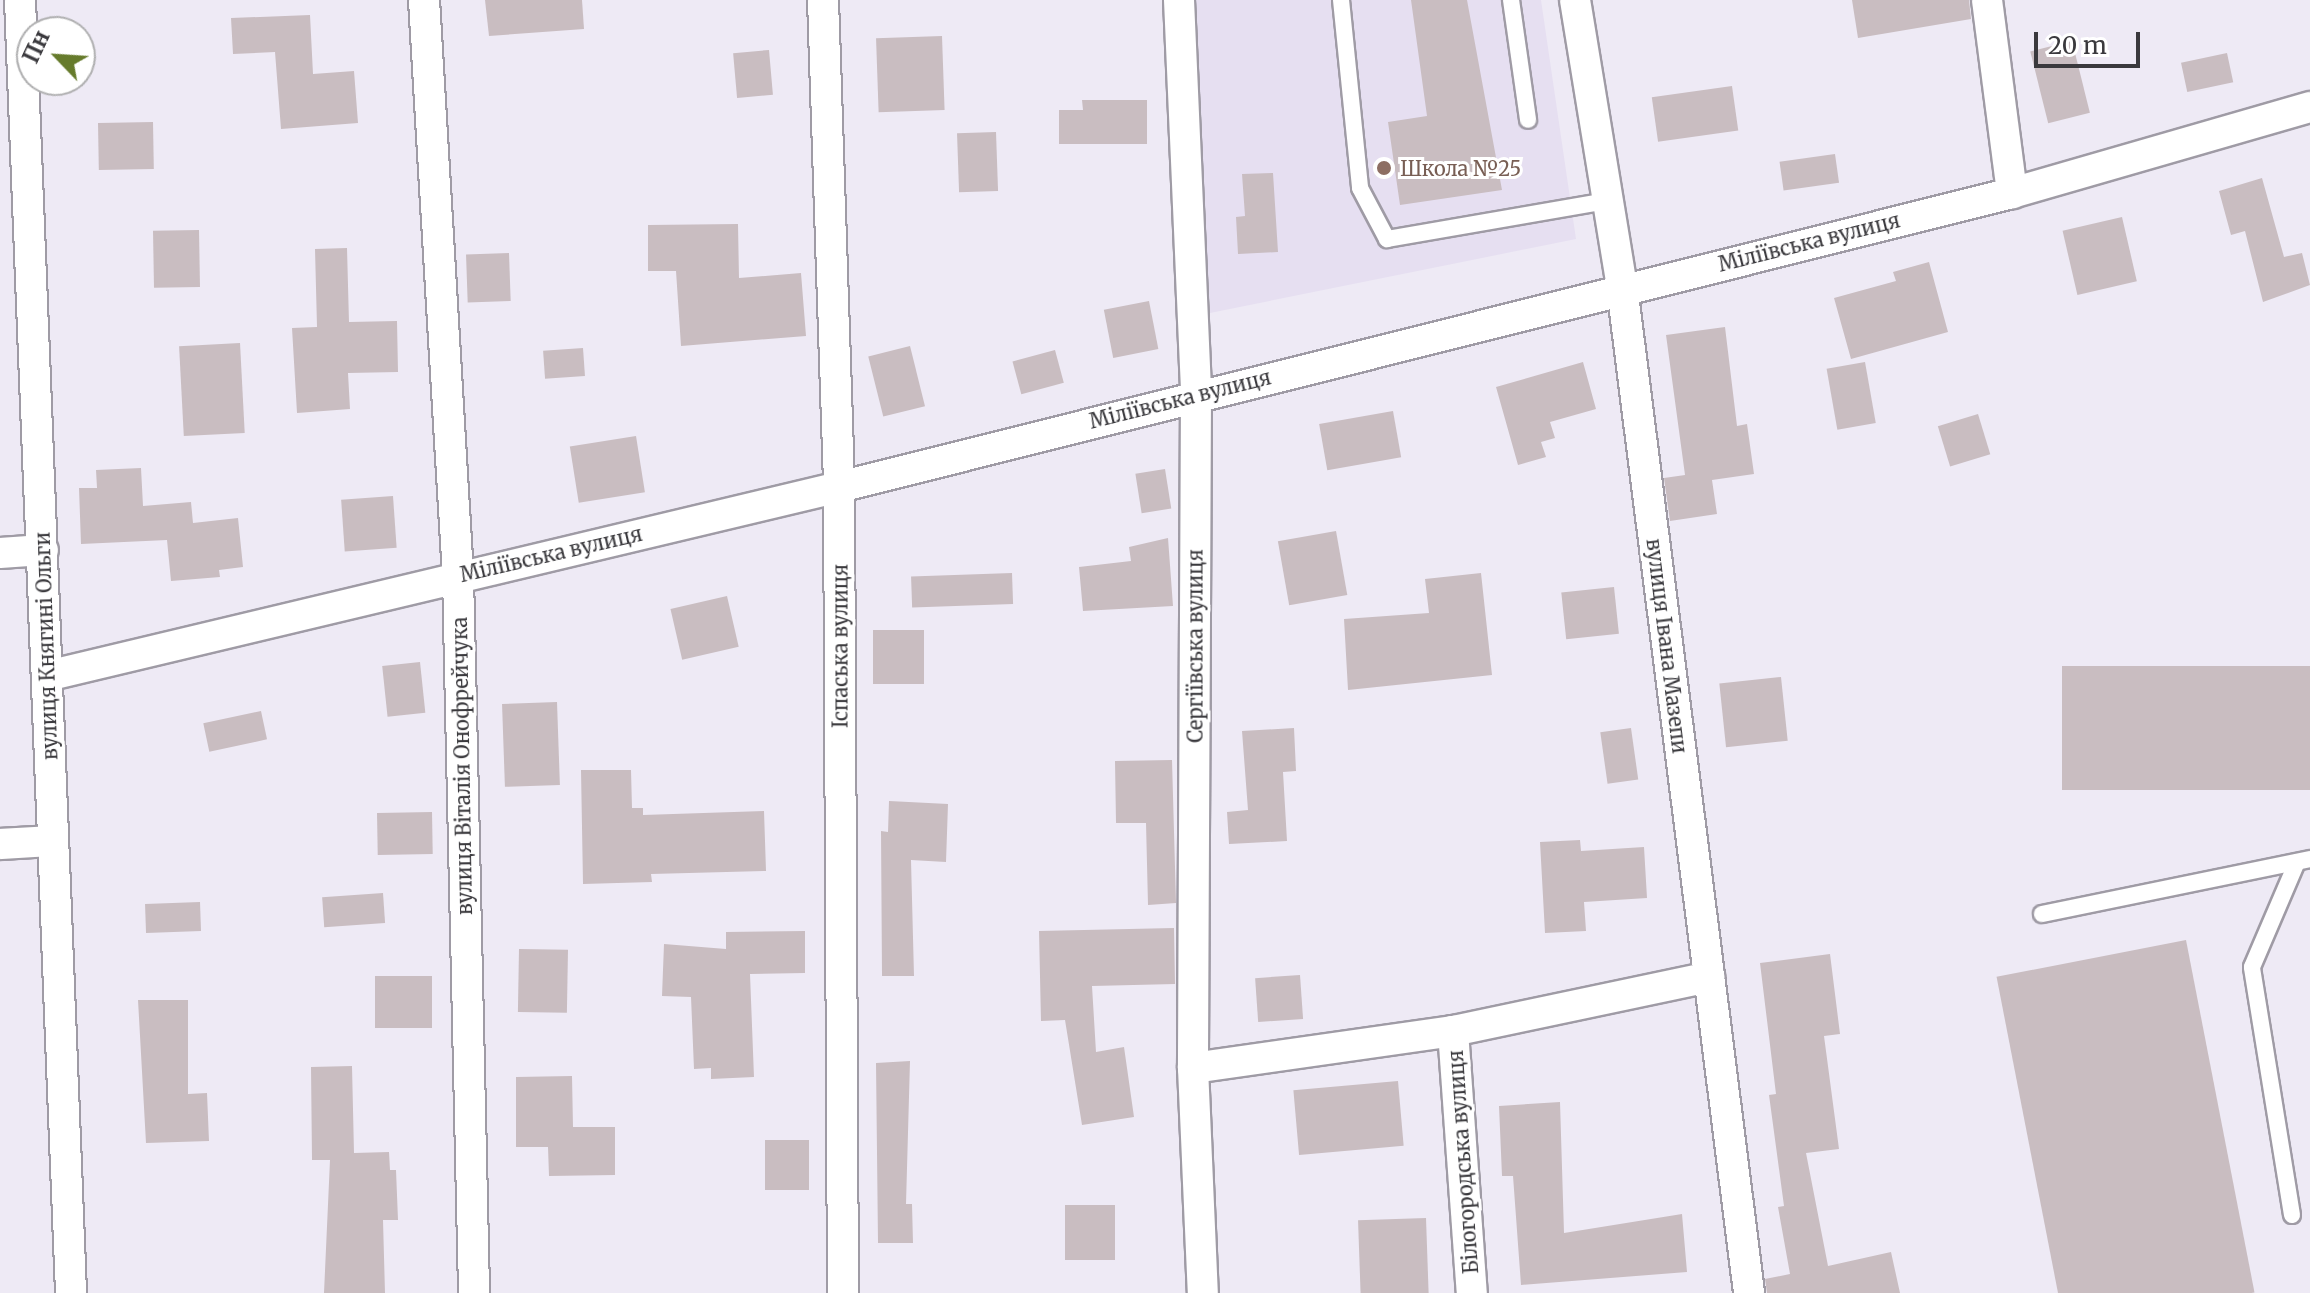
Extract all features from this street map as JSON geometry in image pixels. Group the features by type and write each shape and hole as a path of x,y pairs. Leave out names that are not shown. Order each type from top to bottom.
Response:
{"street":[{"name":"вулиця Княгині Ольги","path":"20,0 11,45 43,550 71,1293"},
{"name":"вулиця Віталія Онофрейчука","path":"424,0 458,575 474,1293"},
{"name":"Іспаська вулиця","path":"823,0 839,487 843,1293"},
{"name":"Сергіївська вулиця","path":"1179,0 1196,395 1193,1068 1203,1293"},
{"name":"вулиця Івана Мазепи","path":"1575,0 1622,287 1749,1293"},
{"path":"1987,0 2012,193"},
{"name":"Міліївська вулиця","path":"47,676 458,575 839,487 1622,287 2012,193 2310,107"},
{"path":"0,553 43,550"},
{"path":"0,844 52,841"},
{"path":"1193,1068 1453,1031 1709,977"},
{"name":"Білогородська вулиця","path":"1453,1031 1472,1293"}],"lane":[{"path":"1341,0 1360,188 1387,239 1607,201"},
{"path":"1511,0 1528,120"},
{"path":"2042,914 2304,861"},
{"path":"2292,1215 2252,967 2304,861"}],"shaded area":[{"name":"Школа №25","path":"1192,0 1541,0 1576,239 1210,313"}],"building":[{"path":"485,0 582,0 584,29 489,36"},
{"path":"1411,0 1467,0 1502,190 1400,205 1388,122 1427,116"},
{"path":"1852,0 1969,0 1971,19 1858,38"},
{"path":"310,15 313,74 354,71 358,123 281,129 275,52 233,54 231,18"},
{"path":"942,36 945,110 879,112 876,38"},
{"path":"2072,41 2090,113 2048,123 2030,51"},
{"path":"769,50 773,95 737,98 733,53"},
{"path":"2227,53 2233,82 2187,92 2181,63"},
{"path":"1732,86 1738,131 1658,142 1652,97"},
{"path":"1082,100 1147,100 1147,144 1059,144 1059,110 1083,110"},
{"path":"153,122 154,169 99,170 98,123"},
{"path":"996,132 998,191 959,192 957,133"},
{"path":"1835,154 1839,183 1784,191 1780,162"},
{"path":"1273,173 1278,252 1238,254 1236,217 1245,216 1242,174"},
{"path":"2262,178 2284,257 2302,253 2310,285 2263,302 2245,231 2231,235 2219,191"},
{"path":"2122,217 2137,281 2077,295 2063,231"},
{"path":"738,224 739,278 801,273 806,336 681,346 676,271 648,271 648,225"},
{"path":"199,230 200,287 154,288 153,231"},
{"path":"347,248 349,322 397,321 398,372 348,373 350,409 297,413 292,328 317,327 315,249"},
{"path":"509,253 511,301 468,302 466,255"},
{"path":"1929,262 1948,332 1851,359 1834,298 1896,281 1893,272"},
{"path":"1149,301 1158,349 1113,358 1104,310"},
{"path":"1725,327 1737,426 1747,424 1754,474 1712,480 1717,514 1670,521 1664,478 1685,475 1666,335"},
{"path":"240,343 245,433 184,436 179,346"},
{"path":"910,346 925,406 883,417 868,356"},
{"path":"583,348 585,376 545,379 543,351"},
{"path":"1055,350 1064,383 1021,394 1012,361"},
{"path":"1583,362 1596,409 1550,422 1555,438 1541,442 1546,457 1518,465 1496,387"},
{"path":"1865,362 1876,423 1837,430 1827,369"},
{"path":"1393,411 1401,457 1327,470 1319,424"},
{"path":"1978,414 1990,454 1950,466 1938,426"},
{"path":"636,436 645,492 579,503 570,446"},
{"path":"141,468 143,506 191,502 193,523 238,518 243,567 219,570 220,577 171,581 167,540 81,544 79,488 97,488 96,470"},
{"path":"1165,469 1171,509 1142,513 1135,474"},
{"path":"393,496 397,548 345,552 341,500"},
{"path":"1336,531 1347,595 1289,605 1278,541"},
{"path":"1168,538 1173,606 1083,611 1079,567 1131,561 1129,547"},
{"path":"1012,573 1013,604 912,608 911,577"},
{"path":"1481,573 1492,675 1348,690 1344,619 1429,613 1425,579"},
{"path":"1614,587 1619,634 1566,639 1561,593"},
{"path":"727,596 739,647 682,660 670,609"},
{"path":"873,630 924,630 924,684 873,684"},
{"path":"420,662 425,713 388,717 382,666"},
{"path":"2062,666 2310,666 2310,790 2062,790"},
{"path":"1781,677 1788,741 1726,747 1719,683"},
{"path":"557,702 560,785 505,787 502,704"},
{"path":"261,711 267,739 209,752 203,723"},
{"path":"1294,728 1296,771 1283,772 1287,841 1229,844 1227,812 1248,810 1242,731"},
{"path":"1631,728 1638,779 1608,784 1600,732"},
{"path":"1172,760 1176,903 1148,905 1146,823 1116,823 1115,761"},
{"path":"581,770 631,770 632,808 643,808 643,815 764,811 766,871 651,874 652,882 583,884"},
{"path":"889,801 948,804 946,862 911,860 914,976 882,976 881,831 888,832"},
{"path":"432,812 433,854 378,855 377,813"},
{"path":"1580,840 1581,851 1644,847 1647,898 1584,902 1586,931 1545,933 1540,842"},
{"path":"383,893 385,923 324,927 322,897"},
{"path":"200,902 201,931 146,933 145,904"},
{"path":"1174,928 1175,984 1092,986 1096,1052 1124,1047 1134,1117 1082,1125 1065,1020 1041,1021 1039,931"},
{"path":"805,931 805,973 750,974 754,1077 711,1079 711,1068 694,1069 691,997 662,996 664,944 726,949 726,932"},
{"path":"2186,940 2255,1292 2058,1293 1997,977"},
{"path":"519,949 568,950 567,1013 518,1012"},
{"path":"1830,954 1840,1034 1824,1036 1839,1149 1806,1153 1828,1266 1891,1252 1900,1293 1767,1293 1765,1279 1790,1274 1778,1207 1784,1206 1769,1095 1776,1094 1760,963"},
{"path":"1300,975 1303,1019 1258,1022 1255,978"},
{"path":"375,976 432,976 432,1028 375,1028"},
{"path":"138,1000 188,1000 188,1094 207,1093 209,1141 146,1143"},
{"path":"910,1061 906,1204 912,1204 913,1243 878,1243 876,1063"},
{"path":"352,1066 354,1153 389,1152 390,1170 396,1170 398,1220 383,1220 385,1293 324,1293 330,1160 312,1160 311,1067"},
{"path":"572,1076 573,1127 615,1127 615,1175 549,1176 548,1147 516,1147 516,1077"},
{"path":"1398,1081 1404,1146 1299,1155 1293,1090"},
{"path":"1560,1102 1564,1233 1682,1214 1687,1272 1521,1285 1513,1176 1502,1176 1499,1106"},
{"path":"765,1140 809,1140 809,1190 765,1190"},
{"path":"1065,1205 1115,1205 1115,1260 1065,1260"},
{"path":"1426,1218 1429,1293 1361,1293 1358,1220"}],"place":[{"name":"Школа №25","path":"1384,168"}]}
